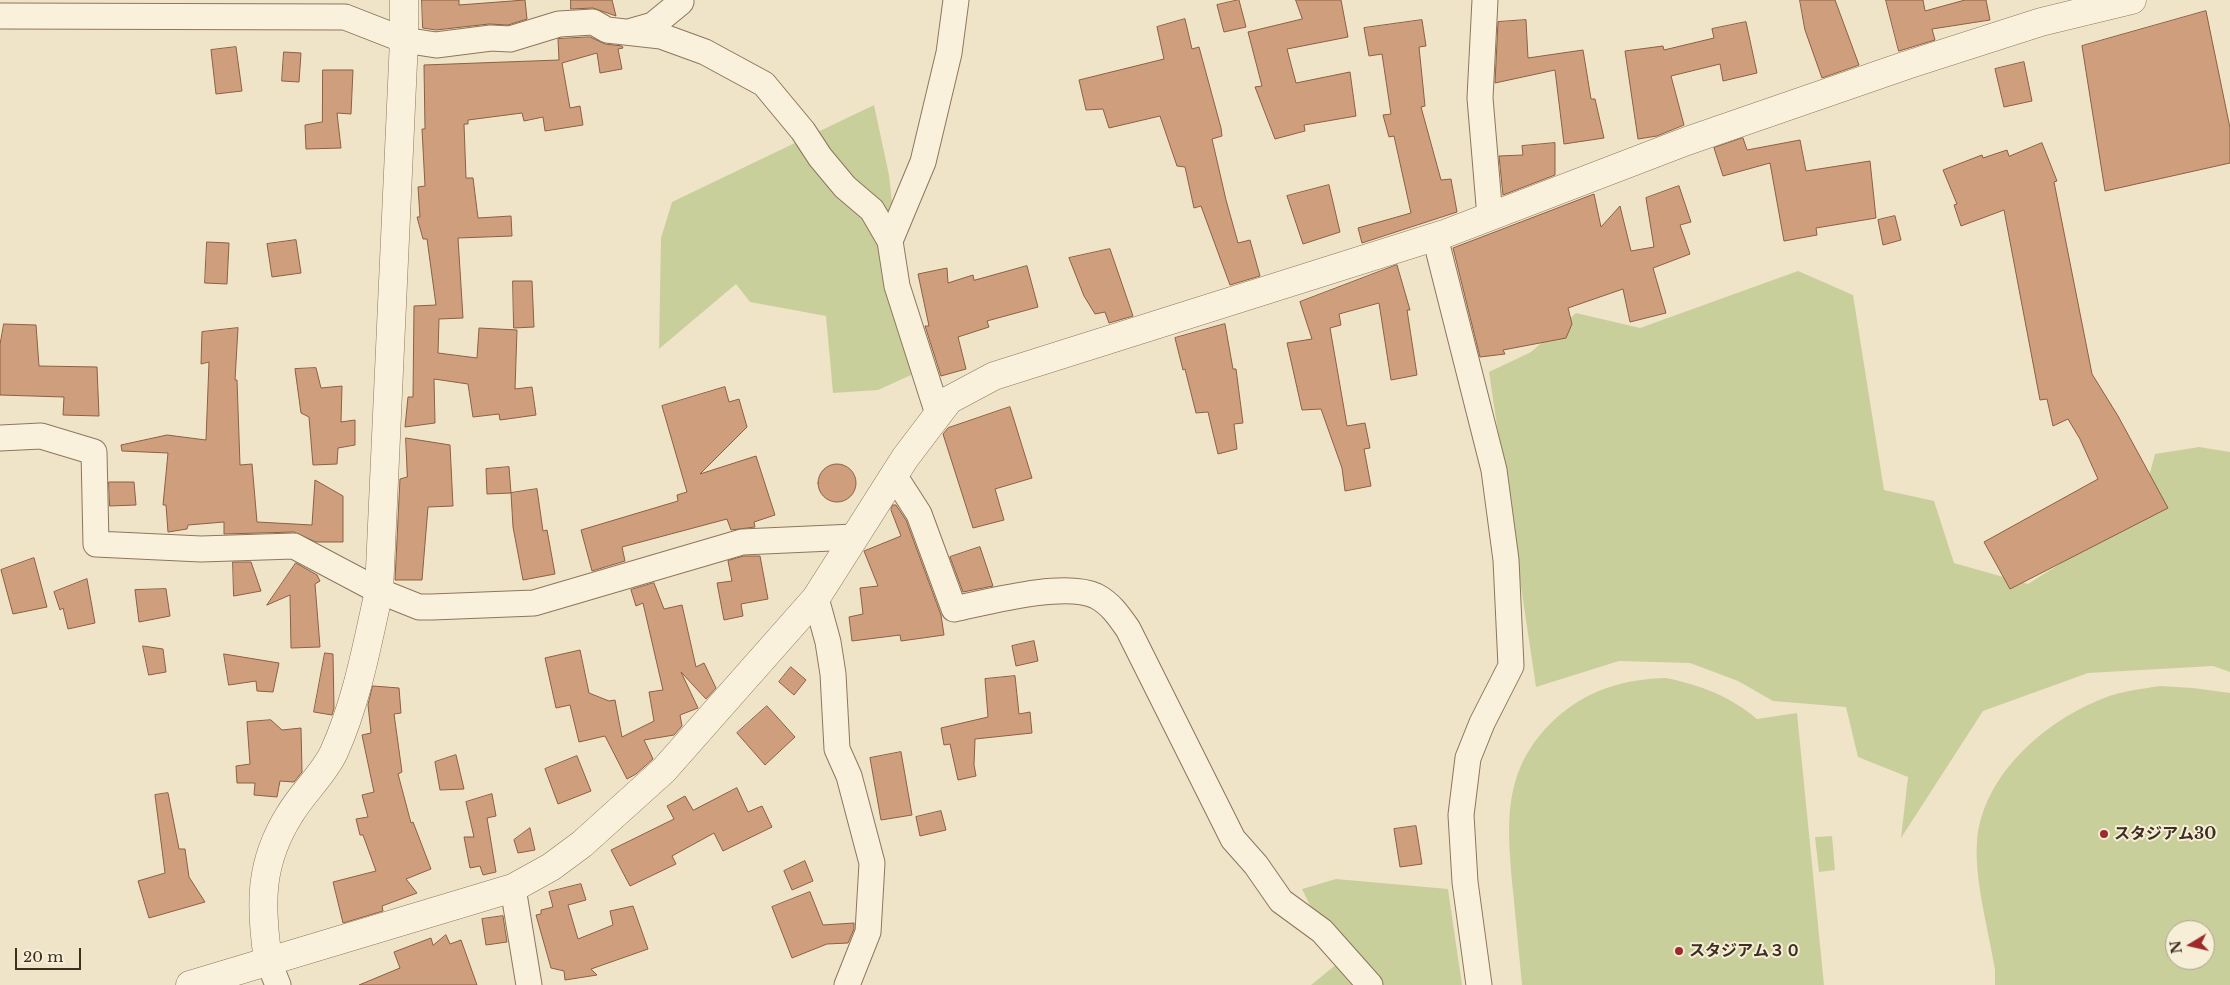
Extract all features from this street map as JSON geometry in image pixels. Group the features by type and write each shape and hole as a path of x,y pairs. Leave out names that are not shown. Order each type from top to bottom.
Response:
{"street":[{"path":"278,985 268,960 262,900 270,857 289,814 333,753 361,674 379,591 404,40 404,0"},
{"path":"626,32 653,25 680,0"},
{"path":"890,241 923,162 949,53 956,0"},
{"path":"1485,0 1480,98 1490,217"},
{"path":"190,985 268,960 513,888 551,867 582,844 664,770 816,598 894,475 949,400 994,376 1435,237 1687,141 1907,65 2041,22 2132,0"},
{"path":"6,10 345,17 404,40 436,45 491,38 510,39 558,24 593,22 607,30 660,36 706,52 764,84 803,131 820,157 845,188 872,210 890,241 897,286 938,414"},
{"path":"1435,237 1494,470 1506,560 1511,666 1482,723 1468,758 1461,815 1465,882 1479,985"},
{"path":"0,438 41,436 82,446 94,452 96,544 201,549 294,546 379,591 419,607 534,603 742,542 854,537"},
{"path":"894,475 919,514 954,609 1032,593 1068,591 1095,595 1113,608 1128,629 1232,839 1256,865 1281,901 1322,930 1370,985"},
{"path":"816,598 828,642 833,674 837,749 849,776 872,863 868,932 847,985"},
{"path":"513,888 529,985"}],"green space":[{"path":"874,105 889,175 911,375 878,390 833,393 826,316 750,302 736,284 659,349 661,238 672,202"},
{"path":"1798,271 1853,295 1884,490 1934,501 1954,563 2028,584 2139,514 2155,454 2199,447 2230,452 2230,672 2213,666 2088,673 1983,711 1901,838 1908,777 1858,757 1846,707 1773,701 1738,681 1690,663 1619,661 1536,687 1489,372 1531,352 1576,313 1640,328"},
{"path":"1666,678 1714,692 1736,704 1757,719 1797,713 1824,985 1522,985 1509,843 1509,820 1516,778 1525,758 1537,738 1555,719 1580,701 1607,688 1621,684"},
{"name":"スタジアム30","path":"2160,686 2230,693 2230,985 1995,985 1995,970 1980,889 1977,857 1977,842 1981,818 1991,794 2004,773 2039,736 2082,708 2104,698"},
{"path":"1832,836 1835,870 1819,872 1815,837"},
{"path":"1336,879 1448,889 1462,985 1311,985 1338,963 1302,889"}],"building":[{"path":"422,0 459,0 459,5 525,0 527,19 508,25 489,24 436,30 423,28"},
{"path":"571,0 612,0 616,16 593,8 571,9"},
{"path":"1239,0 1246,27 1224,32 1217,5"},
{"path":"1296,0 1341,0 1348,37 1287,49 1296,83 1350,72 1356,116 1304,125 1305,131 1275,139 1255,87 1262,86 1248,32 1302,19"},
{"path":"1800,0 1835,0 1859,65 1822,78 1805,30"},
{"path":"1886,0 1923,0 1925,11 1965,0 1986,0 1990,20 1932,29 1935,40 1899,51"},
{"path":"2206,11 2230,128 2230,163 2105,191 2082,46"},
{"path":"1185,19 1192,49 1199,47 1221,128 1222,136 1212,139 1238,243 1250,240 1260,276 1230,285 1201,206 1194,208 1185,167 1177,166 1160,116 1109,128 1103,109 1086,110 1079,80 1164,59 1157,27"},
{"path":"1422,20 1426,46 1419,47 1425,106 1421,107 1441,180 1451,179 1457,212 1362,243 1358,228 1411,213 1394,136 1389,137 1383,115 1391,114 1382,54 1369,56 1364,28"},
{"path":"1526,20 1528,58 1583,50 1591,99 1595,99 1604,138 1564,144 1555,70 1495,83 1498,22"},
{"path":"1746,22 1757,73 1723,81 1720,64 1671,76 1684,125 1657,136 1638,139 1625,51 1663,46 1664,50 1714,38 1712,29"},
{"path":"590,37 605,44 622,46 623,48 618,49 622,69 600,73 597,53 562,63 570,108 580,106 583,125 545,131 543,117 524,121 522,113 468,120 468,124 464,124 466,178 473,178 478,218 511,216 512,236 458,238 463,318 439,319 438,353 477,358 479,328 517,330 515,389 532,387 536,415 500,420 499,414 473,417 468,384 434,379 435,423 405,427 408,397 413,397 414,306 436,305 427,239 423,239 417,217 420,217 418,187 425,186 422,129 425,129 424,65 559,60 558,39"},
{"path":"236,47 242,91 216,94 211,50"},
{"path":"284,52 301,53 299,82 282,81"},
{"path":"2024,62 2032,101 2004,107 1995,69"},
{"path":"323,70 353,70 351,114 337,113 341,148 306,149 305,125 322,122"},
{"path":"1743,138 1747,150 1800,140 1806,171 1870,161 1876,218 1816,228 1817,235 1784,241 1770,163 1723,176 1714,148"},
{"path":"1555,143 1555,175 1503,195 1499,156 1523,155 1522,146"},
{"path":"2042,143 2057,181 2054,182 2092,374 2118,416 2168,508 2010,589 1984,542 2098,479 2080,439 2068,419 2053,426 2047,399 2040,400 2004,210 1961,226 1954,205 1957,204 1943,170 1982,155 1983,158 2007,150 2009,156"},
{"path":"1329,185 1340,232 1303,244 1287,196"},
{"path":"1679,186 1691,222 1680,225 1690,254 1653,268 1666,313 1630,322 1623,289 1568,308 1572,324 1566,338 1503,350 1505,354 1480,357 1453,248 1594,194 1601,227 1620,206 1631,251 1654,247 1646,198"},
{"path":"1895,216 1901,240 1883,245 1878,220"},
{"path":"296,240 301,273 272,277 267,244"},
{"path":"207,242 229,243 227,284 205,283"},
{"path":"1110,249 1133,316 1109,323 1105,312 1095,314 1084,296 1069,258"},
{"path":"1397,265 1410,310 1407,310 1417,375 1391,380 1379,303 1339,314 1341,325 1330,328 1347,426 1365,423 1370,448 1364,449 1371,486 1345,491 1342,468 1321,409 1302,410 1287,343 1312,339 1300,302"},
{"path":"1027,266 1038,307 987,321 989,327 958,337 966,369 941,376 925,326 929,326 918,274 947,268 948,283 973,275 974,280"},
{"path":"513,281 532,281 534,327 514,328"},
{"path":"4,324 36,325 39,366 97,367 99,416 63,415 64,397 0,395 0,345"},
{"path":"1225,324 1233,369 1236,369 1243,423 1234,424 1237,449 1218,454 1208,412 1196,413 1175,338"},
{"path":"238,328 235,380 237,380 240,465 252,464 257,522 312,525 315,480 343,496 343,542 316,542 294,532 224,534 224,522 188,525 187,529 168,532 166,505 163,505 168,453 122,451 121,445 167,435 206,440 209,362 201,364 202,332"},
{"path":"316,368 321,388 342,386 341,422 355,420 355,445 338,448 337,464 313,465 309,417 301,413 295,369"},
{"path":"725,387 729,402 739,399 747,427 700,474 756,456 775,515 754,522 755,527 731,530 727,519 622,547 625,561 592,571 581,530 678,501 677,495 687,492 662,406"},
{"path":"1010,407 1032,478 995,489 1004,520 973,528 943,434 948,428"},
{"path":"406,438 450,445 453,506 428,507 422,580 395,580 400,479 407,477"},
{"path":"837,464 850,470 856,483 850,496 837,502 824,496 818,483 824,470"},
{"path":"509,467 511,493 487,494 486,469"},
{"path":"109,482 134,482 136,505 110,506"},
{"path":"537,489 543,531 547,530 555,574 523,580 513,527 511,493"},
{"path":"893,505 896,505 906,520 941,615 944,635 901,641 900,635 852,641 849,617 863,614 860,588 878,586 864,551 901,536 891,510"},
{"path":"980,547 993,586 963,592 950,557"},
{"path":"744,556 760,556 768,599 741,604 743,616 724,620 717,583 732,581 728,561"},
{"path":"34,558 47,607 13,614 1,570"},
{"path":"233,562 251,562 261,591 234,596"},
{"path":"296,563 317,575 320,581 315,584 320,647 291,648 290,595 267,605"},
{"path":"87,579 95,623 68,629 63,608 60,610 54,592"},
{"path":"654,583 664,609 682,605 696,667 704,663 716,688 706,699 681,672 698,708 680,715 682,726 674,735 644,740 653,759 636,774 627,779 605,736 579,742 570,705 556,708 545,658 580,650 589,693 609,701 615,700 622,737 654,721 649,692 663,690 643,603 636,606 631,590"},
{"path":"166,589 170,616 139,622 135,590"},
{"path":"1034,641 1038,661 1016,666 1012,646"},
{"path":"143,646 163,649 166,672 149,675"},
{"path":"325,653 333,654 334,708 332,715 314,712"},
{"path":"224,654 279,663 273,692 257,691 256,681 229,685"},
{"path":"791,667 806,680 794,695 779,682"},
{"path":"1015,676 1019,714 1030,712 1032,733 975,739 974,765 976,776 958,780 950,744 944,745 941,728 988,717 985,679"},
{"path":"373,686 399,688 401,713 394,714 402,772 398,774 411,823 413,822 431,869 406,879 417,893 382,906 383,911 343,923 333,882 376,871 363,835 360,835 356,819 368,817 362,795 374,792 362,735 371,733 368,705"},
{"path":"767,706 795,737 765,765 737,733"},
{"path":"271,720 282,730 301,728 302,772 294,782 280,781 277,797 254,795 255,783 237,783 236,766 250,764 247,722"},
{"path":"901,752 912,815 881,820 870,758"},
{"path":"456,755 464,789 440,790 435,762"},
{"path":"577,756 591,791 558,804 545,769"},
{"path":"737,788 748,812 762,806 772,827 723,851 714,833 672,856 676,864 630,886 611,850 674,819 667,806 685,796 693,810"},
{"path":"168,793 179,849 185,849 189,877 205,902 149,918 138,881 165,873 155,795"},
{"path":"492,794 496,816 487,818 496,872 483,875 480,866 470,868 464,837 474,837 466,802"},
{"path":"941,811 946,830 920,836 916,817"},
{"path":"1416,826 1422,864 1400,867 1394,829"},
{"path":"530,828 535,850 518,853 514,840"},
{"path":"805,861 813,881 792,890 784,871"},
{"path":"581,884 586,900 568,905 578,939 613,925 610,911 633,906 648,949 591,969 597,975 565,980 564,971 551,968 536,915 541,914 541,910 553,907 549,892"},
{"path":"810,892 823,925 854,923 854,929 848,943 827,944 792,958 772,907"},
{"path":"503,916 507,942 486,945 482,919"},
{"path":"446,935 450,944 461,940 477,985 359,985 400,968 394,952 431,938 433,945"}],"place":[{"name":"スタジアム30","path":"2104,834"},
{"name":"スタジアム３０","path":"1679,951"}]}
